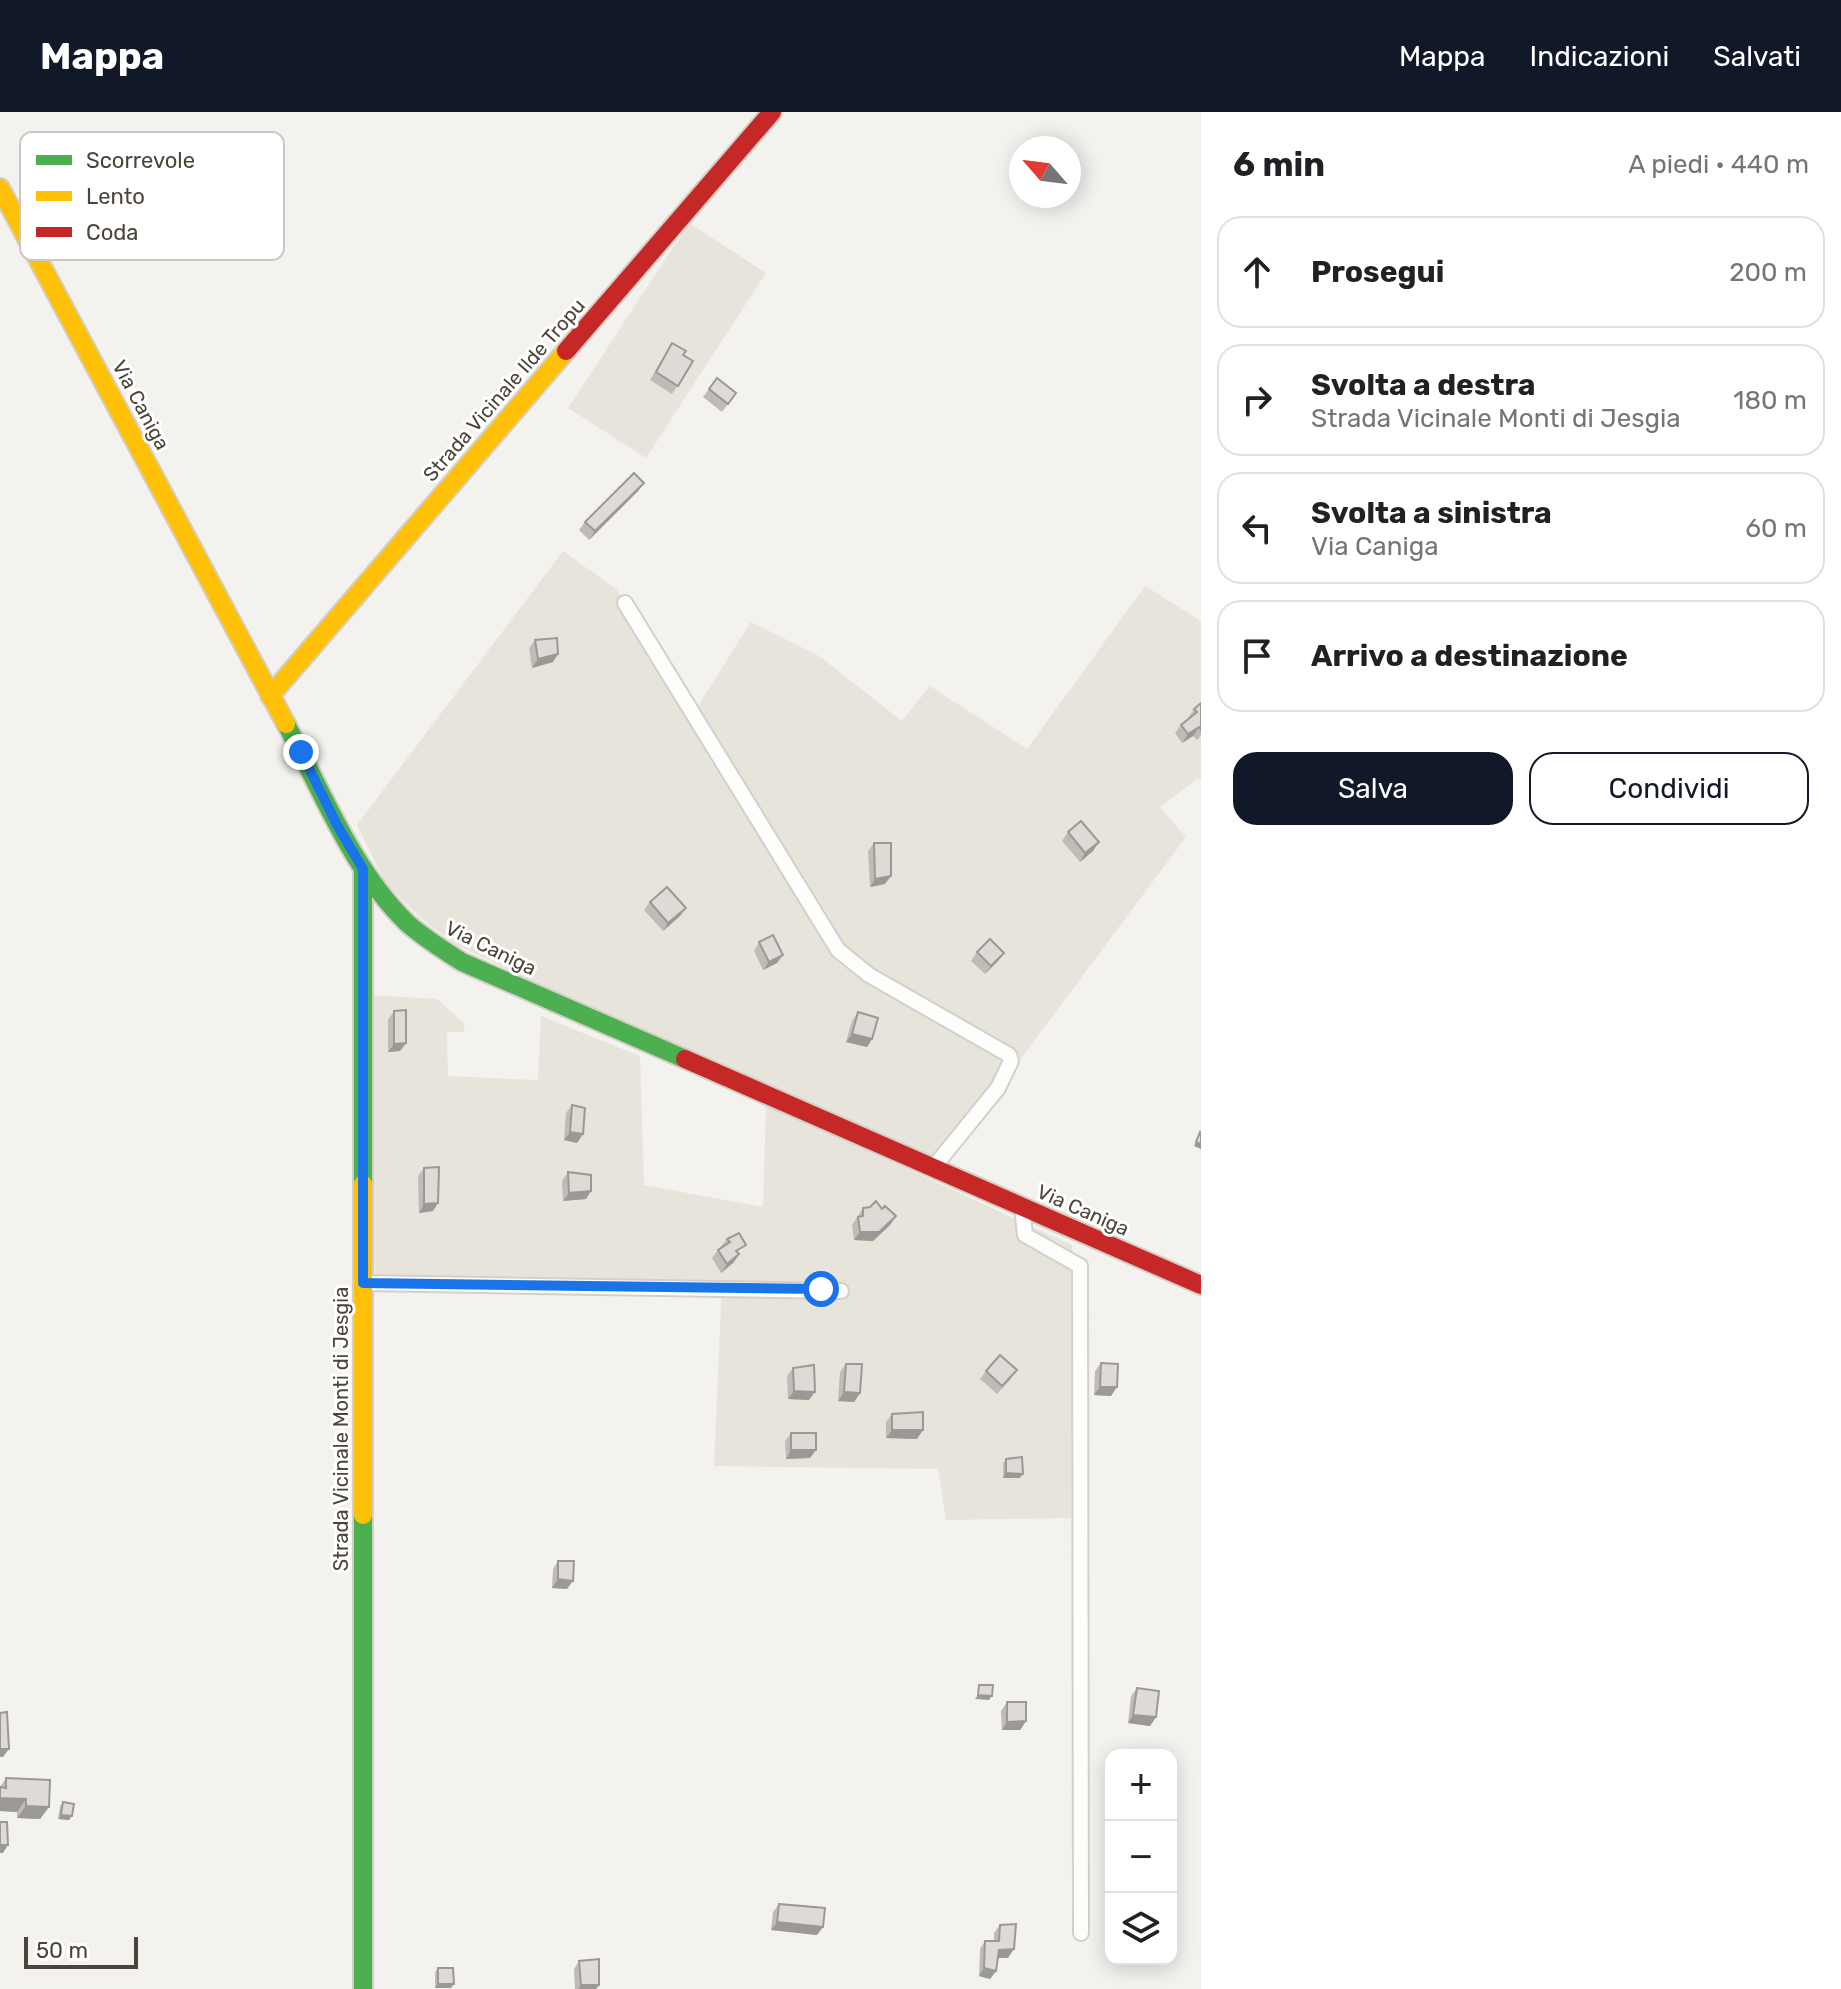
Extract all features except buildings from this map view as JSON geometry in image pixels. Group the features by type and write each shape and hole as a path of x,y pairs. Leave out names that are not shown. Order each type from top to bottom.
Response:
{"street":[{"name":"Strada Vicinale Ilde Tropu","path":"270,696 772,112"},
{"name":"Via Caniga","path":"0,188 20,226"},
{"name":"Via Caniga","path":"38,260 363,869 400,917 442,952 1201,1285"},
{"path":"625,603 838,950 869,975 1009,1055 1011,1061 998,1088 933,1168"},
{"name":"Strada Vicinale Monti di Jesgia","path":"363,869 363,1989"},
{"path":"1022,1207 1025,1235 1080,1266 1081,1933"},
{"path":"363,1283 841,1291"}],"shaded area":[{"path":"689,223 766,273 646,458 568,408"},
{"path":"563,551 616,589 696,709 751,622 819,656 902,721 930,686 1027,749 1145,586 1201,621 1201,781 1197,779 1160,807 1186,837 941,1166 744,1080 457,945 424,921 386,884 357,825"},
{"path":"369,995 437,999 465,1024 463,1032 447,1032 448,1076 538,1080 541,1016 640,1056 644,1185 763,1207 766,1104 1072,1245 1071,1518 946,1520 938,1469 714,1466 722,1282 375,1283"}],"traffic: fast":[{"path":"286,724 354,854 387,901 407,923 462,962 685,1059"},
{"path":"363,869 363,1184"},
{"path":"363,1515 363,1989"}],"traffic: slow":[{"path":"0,188 20,225"},
{"path":"38,260 286,724"},
{"path":"270,696 566,351"},
{"path":"363,1184 363,1515"}],"traffic: jam":[{"path":"566,351 772,112"},
{"path":"685,1059 1201,1285"}],"route":[{"path":"301,752 363,869 363,1283 821,1289"}]}
